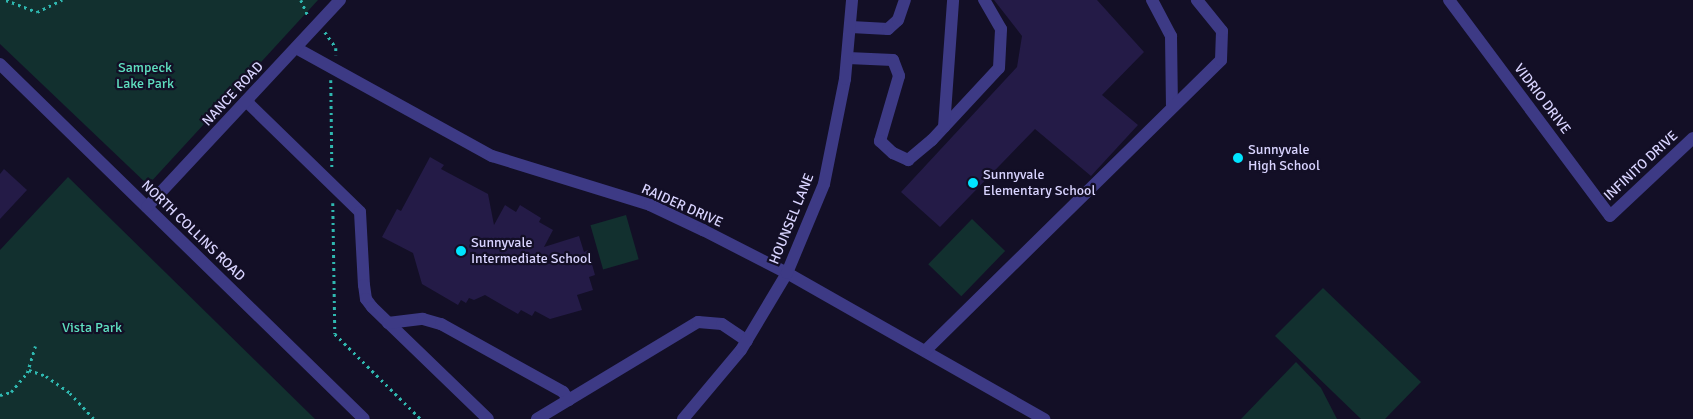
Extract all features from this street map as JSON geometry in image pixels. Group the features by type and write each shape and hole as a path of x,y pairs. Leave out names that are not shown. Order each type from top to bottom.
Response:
{"street":[{"name":"NANCE ROAD","path":"147,207 340,0"},
{"name":"HOUNSEL LANE","path":"683,419 747,341 788,273 824,184 848,58 852,0"},
{"path":"851,27 888,29 898,20 905,0"},
{"path":"944,127 953,0"},
{"path":"848,58 893,60 899,76 880,140 894,153 908,160 944,127 999,68 1001,29 984,0"},
{"path":"1152,0 1171,36 1172,105"},
{"path":"925,350 1142,141 1172,105 1221,60 1222,31 1197,0"},
{"name":"VIDRIO DRIVE","path":"1449,0 1610,216"},
{"name":"RAIDER DRIVE","path":"296,48 492,156 650,205 788,273 1044,419"},
{"name":"NORTH COLLINS ROAD","path":"0,64 364,419"},
{"path":"246,102 332,182 360,212 366,299 388,323 488,419"},
{"name":"INFINITO DRIVE","path":"1610,216 1693,138"},
{"path":"388,323 423,319 441,324 562,392 568,400"},
{"path":"537,419 698,322 722,324 747,341"}],"path":[{"path":"6,0 37,12 62,0"},
{"path":"301,0 303,9 336,48 332,68 335,334 421,419"},
{"path":"0,394 11,392 29,370 36,346"},
{"path":"29,370 46,376 65,389 94,419"}],"green space":[{"name":"Sampeck Lake Park","path":"0,0 318,0 148,185 0,44"},
{"name":"Vista Park","path":"68,177 315,419 0,419 0,250"},
{"path":"626,215 639,259 603,269 590,225"},
{"path":"972,219 1005,251 961,296 928,264"},
{"path":"1323,288 1421,382 1385,419 1361,419 1275,336"},
{"path":"1296,362 1321,388 1337,419 1241,419"}],"building":[{"path":"994,0 1097,0 1144,52 1102,95 1138,125 1091,176 1035,129 940,227 901,192 1017,67 1022,36"},
{"path":"430,157 444,165 441,169 488,194 494,225 505,205 516,212 520,205 541,218 539,222 553,230 544,247 579,236 584,252 588,250 595,275 589,277 593,290 577,295 582,310 550,319 535,311 532,316 521,310 518,314 485,295 474,300 469,298 466,303 461,300 458,305 422,284 413,253 382,237 397,209 401,211"},
{"path":"4,169 27,190 0,219 0,174"}],"place":[{"name":"Sunnyvale High School","path":"1238,158"},
{"name":"Sunnyvale Elementary School","path":"973,183"},
{"name":"Sunnyvale Intermediate School","path":"461,251"}]}
